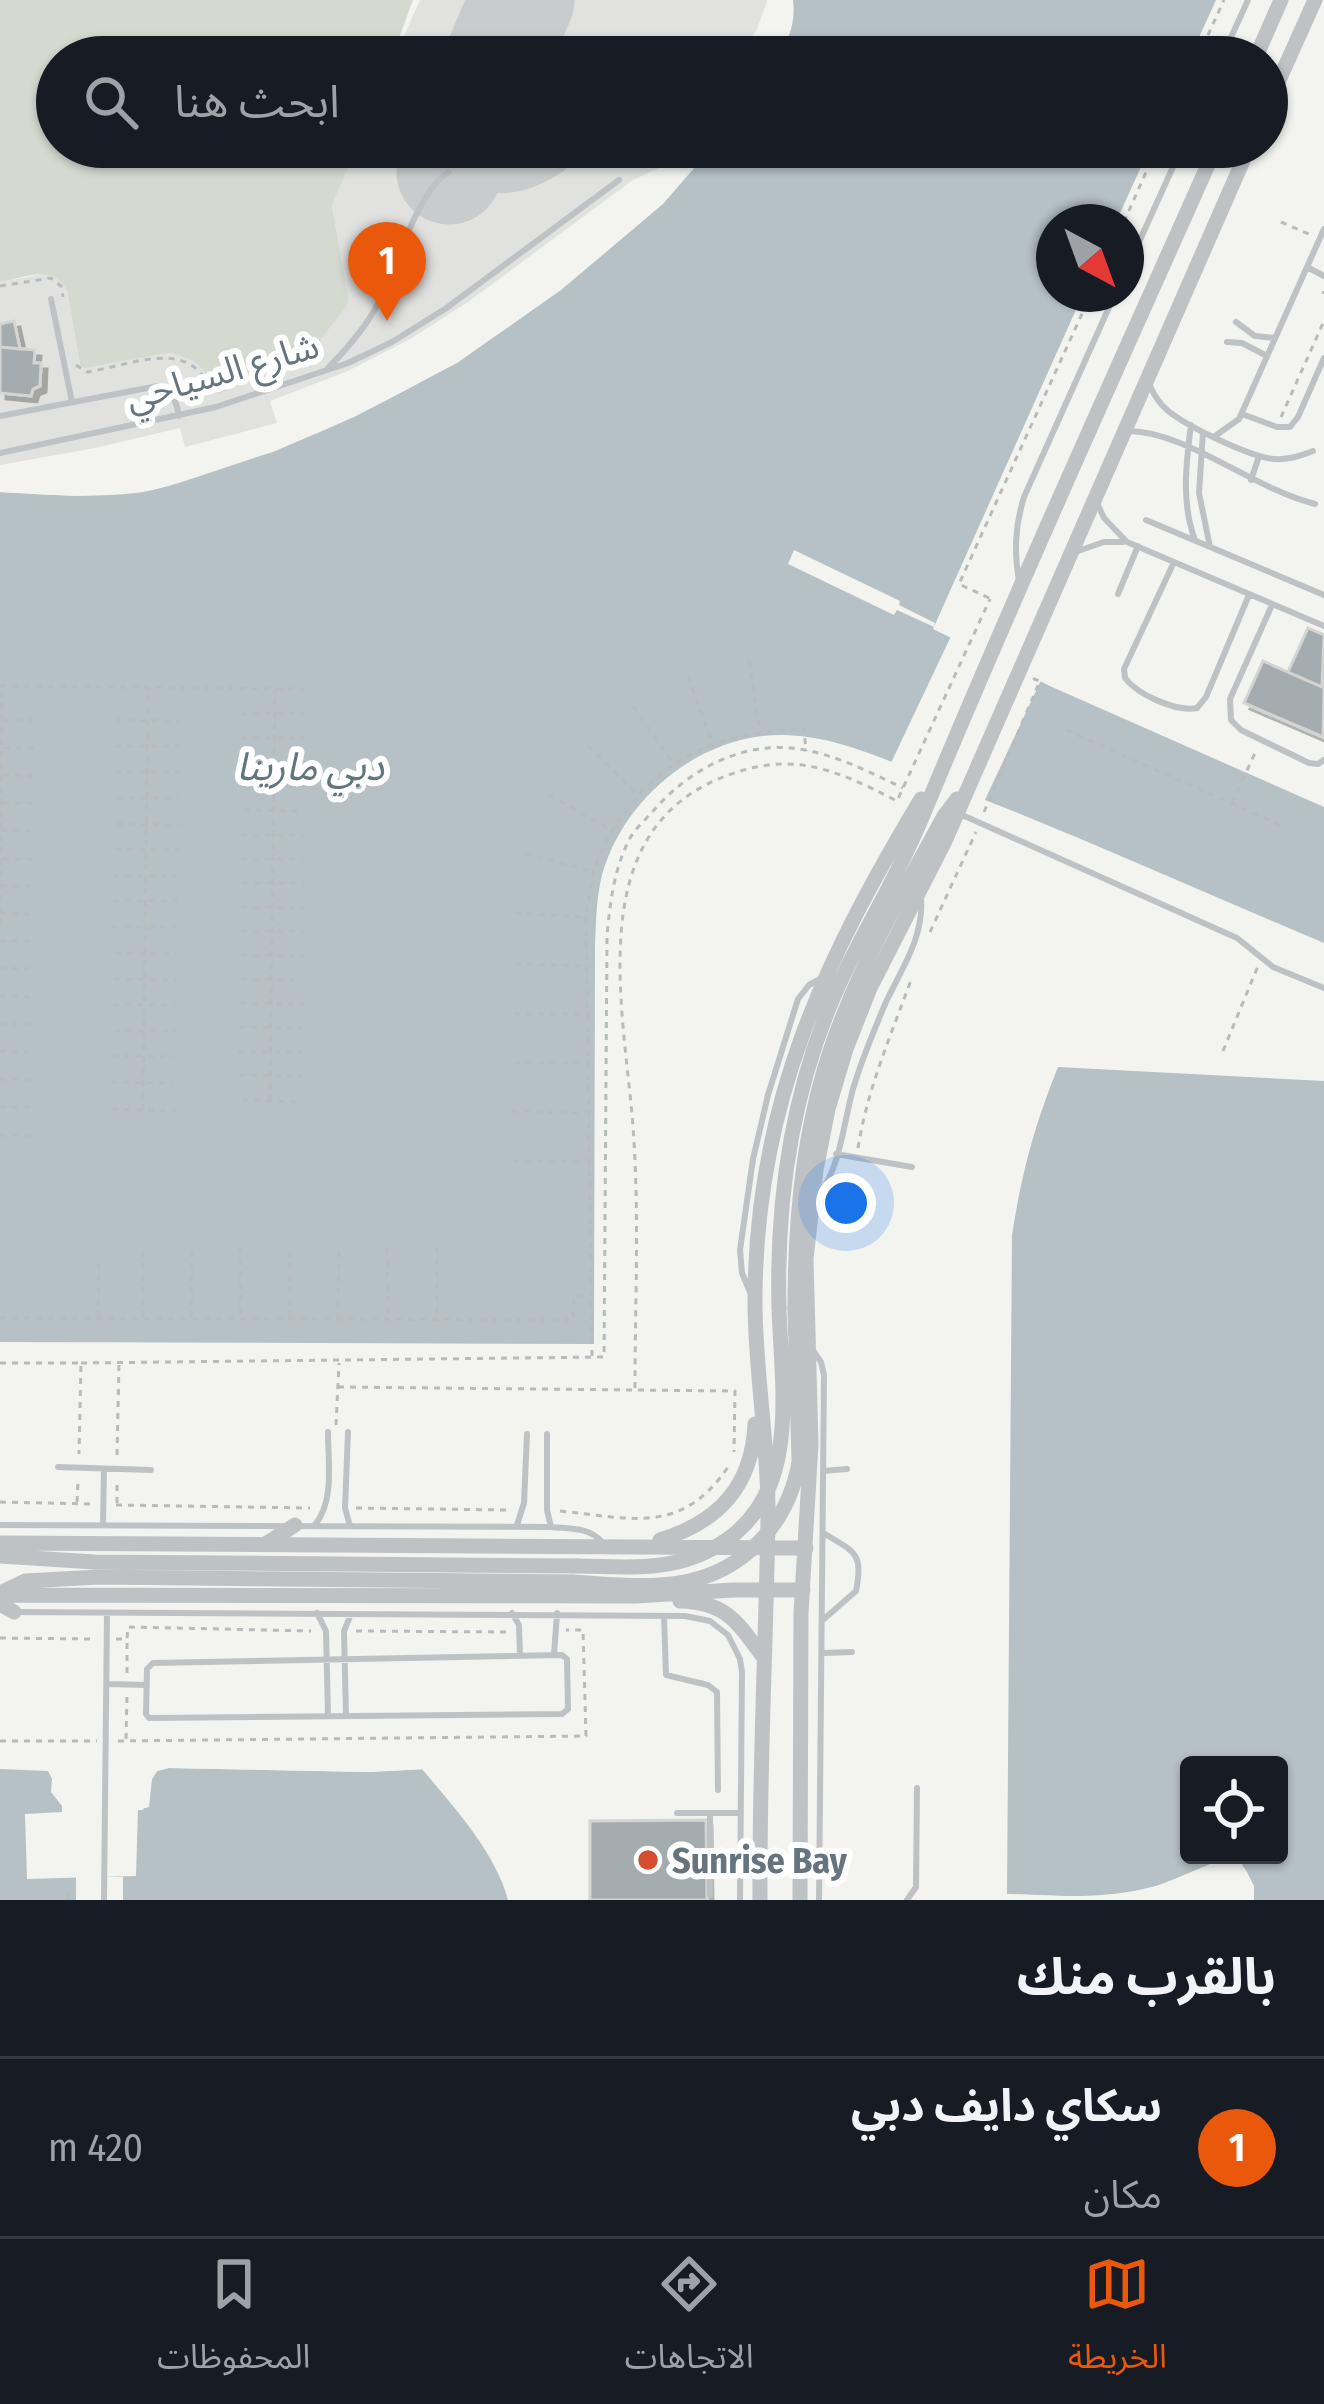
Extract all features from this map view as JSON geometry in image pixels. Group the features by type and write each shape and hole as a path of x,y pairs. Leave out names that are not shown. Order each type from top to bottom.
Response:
{"street":[{"path":"1266,36 1281,0"},
{"path":"1288,61 1315,0"},
{"path":"1272,22 1289,28 1296,43"},
{"path":"787,1307 778,1251 784,1182 811,1059 841,980 913,839 1010,608 1207,168"},
{"path":"800,1900 803,1590 811,1444 806,1259 828,1109 870,988 957,812 1241,168"},
{"path":"760,1900 768,1491 755,1302 757,1229 769,1143 785,1080 825,976 918,803 934,784"},
{"path":"0,1594 25,1581 99,1577 574,1574 678,1562 726,1540 757,1511 770,1486 781,1442 787,1307 800,1182 830,1053 871,954 944,816 964,794"},
{"path":"644,1545 685,1532 731,1496 748,1467 761,1405"},
{"path":"266,1544 295,1525"},
{"path":"0,1528 7,1543 806,1548"},
{"path":"0,1556 574,1574"},
{"path":"0,1594 636,1596 803,1590"},
{"path":"394,1613 419,1596"},
{"path":"636,1596 646,1601 717,1607 735,1620 764,1659"}],"lane":[{"path":"1232,36 1248,0"},
{"path":"1144,231 1173,168"},
{"path":"325,371 362,330 430,188 449,172"},
{"name":"شارع السياحي","path":"0,453 216,407 370,353 445,309 619,180"},
{"path":"1215,436 1236,423 1241,414 1324,229"},
{"path":"1307,267 1324,276"},
{"path":"51,299 72,402"},
{"path":"1020,586 1015,545 1018,514 1107,312"},
{"path":"1236,322 1256,337 1275,338"},
{"path":"1226,342 1250,346 1267,356"},
{"path":"1241,414 1277,428 1295,423 1324,358"},
{"path":"1148,376 1162,406 1203,431 1259,456 1288,458 1313,451"},
{"path":"0,416 158,386 173,396 179,416"},
{"path":"1191,425 1187,510 1195,541"},
{"path":"1123,430 1156,434 1284,495 1315,503"},
{"path":"1203,431 1201,512 1210,547"},
{"path":"1251,480 1259,456"},
{"path":"1095,498 1104,518 1127,542"},
{"path":"1146,520 1324,596"},
{"path":"1071,554 1104,542 1127,542 1324,626"},
{"path":"1118,594 1138,546"},
{"path":"1174,562 1124,670 1130,685 1152,696 1190,710 1203,703 1249,595"},
{"path":"1273,605 1229,713 1235,726 1309,764 1324,760"},
{"path":"957,812 1237,938 1273,967 1324,988"},
{"path":"812,1201 828,1182 873,1032 917,938 921,891"},
{"path":"836,1154 912,1167"},
{"path":"808,1346 823,1368 819,1900"},
{"path":"314,1526 326,1508 332,1432"},
{"path":"348,1432 345,1508 350,1526"},
{"path":"516,1527 523,1510 527,1434"},
{"path":"547,1435 551,1527"},
{"path":"58,1467 151,1470"},
{"path":"103,1526 104,1469"},
{"path":"824,1471 848,1469"},
{"path":"0,1528 551,1527 590,1532 605,1545"},
{"path":"822,1622 856,1591 859,1561 852,1549 823,1532"},
{"path":"4,1610 557,1613 685,1616 710,1622 736,1646 742,1672 740,1900"},
{"path":"104,1900 107,1612"},
{"path":"317,1613 326,1631 328,1716"},
{"path":"346,1716 344,1630 352,1613"},
{"path":"512,1613 519,1625 520,1656"},
{"path":"554,1655 557,1613"},
{"path":"664,1615 666,1676 709,1684 717,1692 718,1790"},
{"path":"823,1653 852,1652"},
{"path":"562,1655 567,1659 568,1709 564,1714 149,1718 146,1714 147,1667 153,1663 345,1660 562,1655"},
{"path":"106,1684 146,1685"},
{"path":"907,1900 916,1887 917,1789"},
{"path":"677,1813 740,1813"},
{"path":"710,1813 710,1895"}],"path":[{"path":"1208,36 1224,0"},
{"path":"1132,204 1148,168"},
{"path":"1281,222 1320,238"},
{"path":"0,286 51,278 61,286 67,314"},
{"path":"635,1390 634,1143 620,1002 623,904 632,868 648,835 677,802 740,770 783,763 814,766 897,801 990,599 959,584 1083,312"},
{"path":"1277,428 1324,321"},
{"path":"75,361 87,372 163,358 183,359 206,378 216,407"},
{"path":"749,661 760,734"},
{"path":"925,944 1040,681 1018,674"},
{"path":"688,676 713,744"},
{"path":"0,925 1,686 303,689"},
{"path":"143,1110 148,688"},
{"path":"270,1101 275,689"},
{"path":"632,706 674,764"},
{"path":"241,714 304,713"},
{"path":"1,720 38,720"},
{"path":"116,720 179,721"},
{"path":"592,1358 586,917 594,871 613,831 639,796 674,764 713,744 804,728 806,752"},
{"path":"1066,730 1285,827"},
{"path":"241,738 305,738"},
{"path":"1232,803 1261,740"},
{"path":"115,746 179,746"},
{"path":"588,746 639,796"},
{"path":"1,748 38,748"},
{"path":"0,1363 604,1358 607,936 618,867 632,835 676,785 744,752 789,748 834,757 903,788"},
{"path":"242,762 306,763"},
{"path":"115,772 179,772"},
{"path":"0,775 37,776"},
{"path":"241,786 305,787"},
{"path":"549,795 613,831"},
{"path":"117,798 179,798"},
{"path":"0,803 38,803"},
{"path":"244,810 305,811"},
{"path":"117,824 179,825"},
{"path":"0,830 35,831"},
{"path":"241,835 304,835"},
{"path":"115,849 179,850"},
{"path":"525,854 594,871"},
{"path":"0,859 37,859"},
{"path":"241,859 303,859"},
{"path":"113,876 177,876"},
{"path":"242,883 304,883"},
{"path":"0,886 35,886"},
{"path":"113,901 178,902"},
{"path":"241,907 304,908"},
{"path":"0,913 35,914"},
{"path":"515,913 586,917"},
{"path":"112,927 177,927"},
{"path":"241,931 304,932"},
{"path":"0,941 34,941"},
{"path":"115,953 177,954"},
{"path":"241,955 304,956"},
{"path":"1223,1051 1261,958"},
{"path":"514,964 587,965"},
{"path":"0,968 35,969"},
{"path":"114,979 176,980"},
{"path":"242,979 302,980"},
{"path":"857,1157 862,1124 911,980"},
{"path":"0,996 36,997"},
{"path":"240,1003 303,1004"},
{"path":"113,1005 176,1005"},
{"path":"514,1014 588,1014"},
{"path":"0,1024 34,1024"},
{"path":"239,1027 302,1028"},
{"path":"114,1031 176,1031"},
{"path":"0,1051 29,1052"},
{"path":"238,1052 302,1052"},
{"path":"112,1057 174,1057"},
{"path":"514,1063 588,1064"},
{"path":"238,1076 302,1076"},
{"path":"0,1079 35,1080"},
{"path":"111,1082 174,1083"},
{"path":"242,1100 300,1102"},
{"path":"0,1107 33,1107"},
{"path":"112,1109 176,1111"},
{"path":"512,1111 588,1113"},
{"path":"0,1136 35,1136"},
{"path":"513,1161 588,1161"},
{"path":"240,1246 242,1319"},
{"path":"338,1320 339,1246"},
{"path":"143,1247 143,1319"},
{"path":"191,1318 192,1247"},
{"path":"437,1247 437,1320"},
{"path":"290,1248 290,1319"},
{"path":"388,1248 388,1320"},
{"path":"98,1319 99,1256"},
{"path":"0,1318 573,1319 574,1297 591,1295"},
{"path":"332,1432 339,1361"},
{"path":"76,1504 81,1364"},
{"path":"117,1505 119,1364"},
{"path":"338,1387 735,1391 733,1456 722,1476 686,1508 645,1520 547,1510"},
{"path":"0,1502 326,1508"},
{"path":"345,1508 523,1510"},
{"path":"68,1887 68,1900"}],"shaded area":[{"path":"0,0 413,0 400,36 36,36 36,168 348,168 332,205 349,303 314,348 217,395 199,366 168,353 84,368 67,290 61,282 37,274 0,282"},
{"path":"420,0 767,0 753,36 404,36"},
{"path":"347,168 659,168 633,180 412,338 348,371 270,401 277,423 185,447 180,428 0,465 0,282 49,273 61,279 80,365 181,354 203,368 217,395 349,304 332,205"}],"water":[{"path":"793,0 1216,0 1200,36 788,36"},
{"name":"دبي مارينا","path":"694,168 1140,168 1124,204 1036,204 1036,312 1075,312 933,629 1324,807 1324,943 850,747 786,735 726,744 672,774 648,795 613,846 600,884 595,947 594,1344 0,1342 0,492 102,495 158,489 326,429 470,352 559,290 646,217"},
{"path":"1058,1067 1324,1081 1324,1900 1254,1900 1254,1886 1236,1864 1288,1864 1288,1756 1180,1756 1180,1864 1211,1864 1159,1885 1122,1893 1007,1894 1012,1235 1030,1150"},
{"path":"0,1769 48,1771 51,1792 62,1806 62,1812 25,1814 27,1879 136,1876 138,1810 143,1810 157,1771 422,1769 484,1848 508,1900 0,1900"}],"pier":[{"path":"686,168 694,168 663,204 561,290 457,363 354,417 273,452 140,492 76,496 0,492 0,486 139,487 271,446 351,412 453,357 557,286 658,200"},
{"path":"794,550 900,601 899,605 935,623 934,627 897,610 894,615 788,564"},
{"path":"953,632 1043,676 984,802 890,765"},
{"path":"168,1762 422,1763 429,1769 169,1768 157,1771 149,1807 138,1810 146,1775 154,1766"},
{"path":"1211,1864 1242,1864 1254,1886 1254,1900 1248,1900 1248,1887 1231,1865 1127,1899 1007,1900 1007,1894 1087,1897 1157,1886"},
{"path":"76,1877 123,1877 123,1900 76,1900"}],"building":[{"path":"14,321 20,349 0,347 0,324"},
{"path":"0,347 35,350 34,363 41,363 40,386 31,396 0,393"},
{"path":"1308,628 1324,635 1322,687 1288,672"},
{"path":"1263,661 1324,688 1323,737 1244,703"},
{"name":"Sunrise Bay","path":"706,1820 707,1900 590,1900 590,1821"}],"taxiway":[{"path":"483,168 503,172 524,168"}],"runway":[{"path":"507,36 522,0"},
{"path":"449,172 451,168"}],"place":[{"name":"سكاي دايف دبي","path":"387,321"},
{"name":"Sunrise Bay","path":"648,1860"}]}
